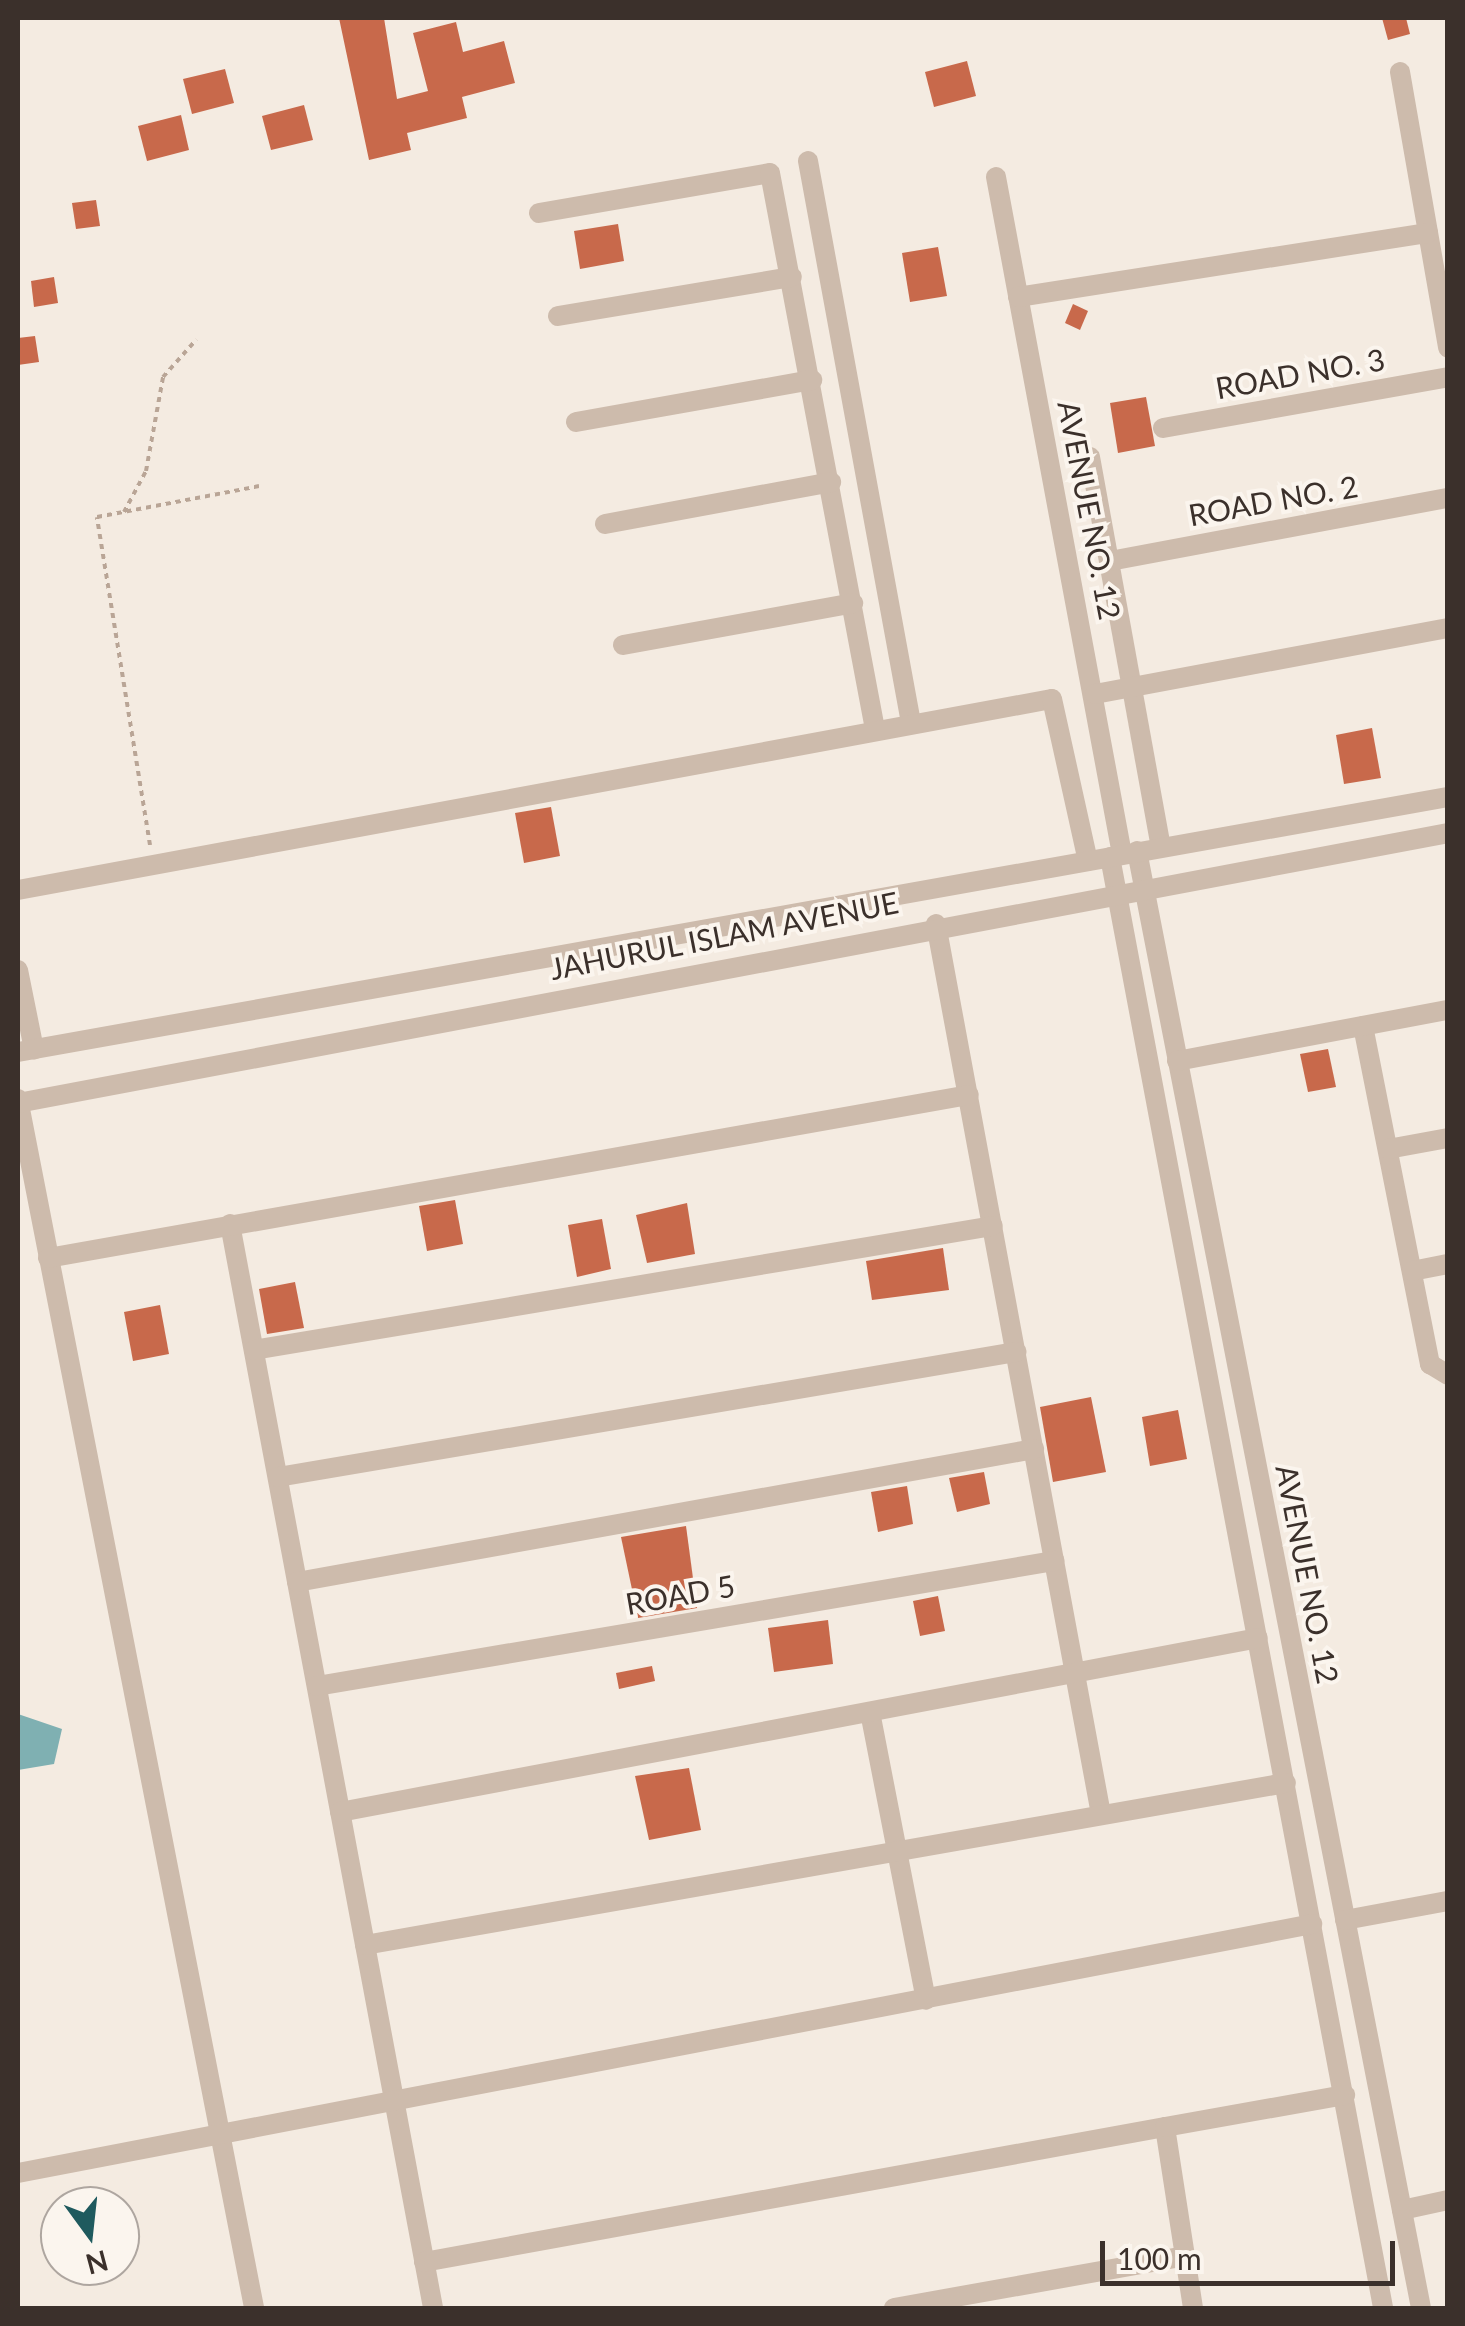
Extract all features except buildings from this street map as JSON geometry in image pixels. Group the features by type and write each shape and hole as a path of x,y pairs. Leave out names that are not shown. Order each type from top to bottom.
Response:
{"street":[{"path":"1400,72 1448,348"},
{"path":"808,161 910,724"},
{"path":"539,213 765,170 792,277 875,729"},
{"name":"AVENUE NO. 12","path":"996,177 1123,854 1118,892 1382,2308"},
{"path":"1018,297 1428,233"},
{"path":"558,316 792,277"},
{"name":"ROAD NO. 3","path":"1163,428 1448,377"},
{"path":"576,422 812,380"},
{"name":"AVENUE NO. 12","path":"1090,457 1161,847"},
{"path":"605,524 831,482"},
{"name":"ROAD NO. 2","path":"1110,561 1448,498"},
{"path":"623,645 852,602"},
{"path":"1095,694 1448,628"},
{"path":"18,890 875,729 1058,702 1088,861"},
{"name":"JAHURUL ISLAM AVENUE","path":"26,1050 1448,796"},
{"name":"JAHURUL ISLAM AVENUE","path":"18,1101 936,924 1448,833"},
{"name":"AVENUE NO. 12","path":"1123,854 1143,887 1421,2308"},
{"path":"936,924 1101,1814"},
{"path":"18,970 26,1050"},
{"path":"1177,1061 1448,1010"},
{"path":"1364,1026 1430,1364 1448,1375"},
{"path":"48,1258 969,1095"},
{"path":"18,1101 254,2308"},
{"path":"1388,1149 1448,1138"},
{"path":"230,1224 433,2308"},
{"path":"254,1350 993,1226"},
{"path":"1412,1271 1448,1264"},
{"path":"278,1476 1016,1352"},
{"path":"297,1582 1034,1450"},
{"name":"ROAD 5","path":"317,1686 1054,1561"},
{"path":"340,1812 1258,1638"},
{"path":"870,1712 926,2000"},
{"path":"365,1945 895,1848 1286,1783"},
{"path":"1346,1920 1448,1900"},
{"path":"18,2173 220,2138 1312,1924"},
{"path":"424,2262 1345,2095"},
{"path":"1165,2127 1193,2308"},
{"path":"1402,2210 1448,2200"},
{"path":"894,2308 1186,2256"}],"path":[{"path":"124,512 146,471 164,377 196,340"},
{"path":"153,865 97,517 259,486"}],"water":[{"path":"18,1714 62,1729 54,1764 18,1770"}]}
